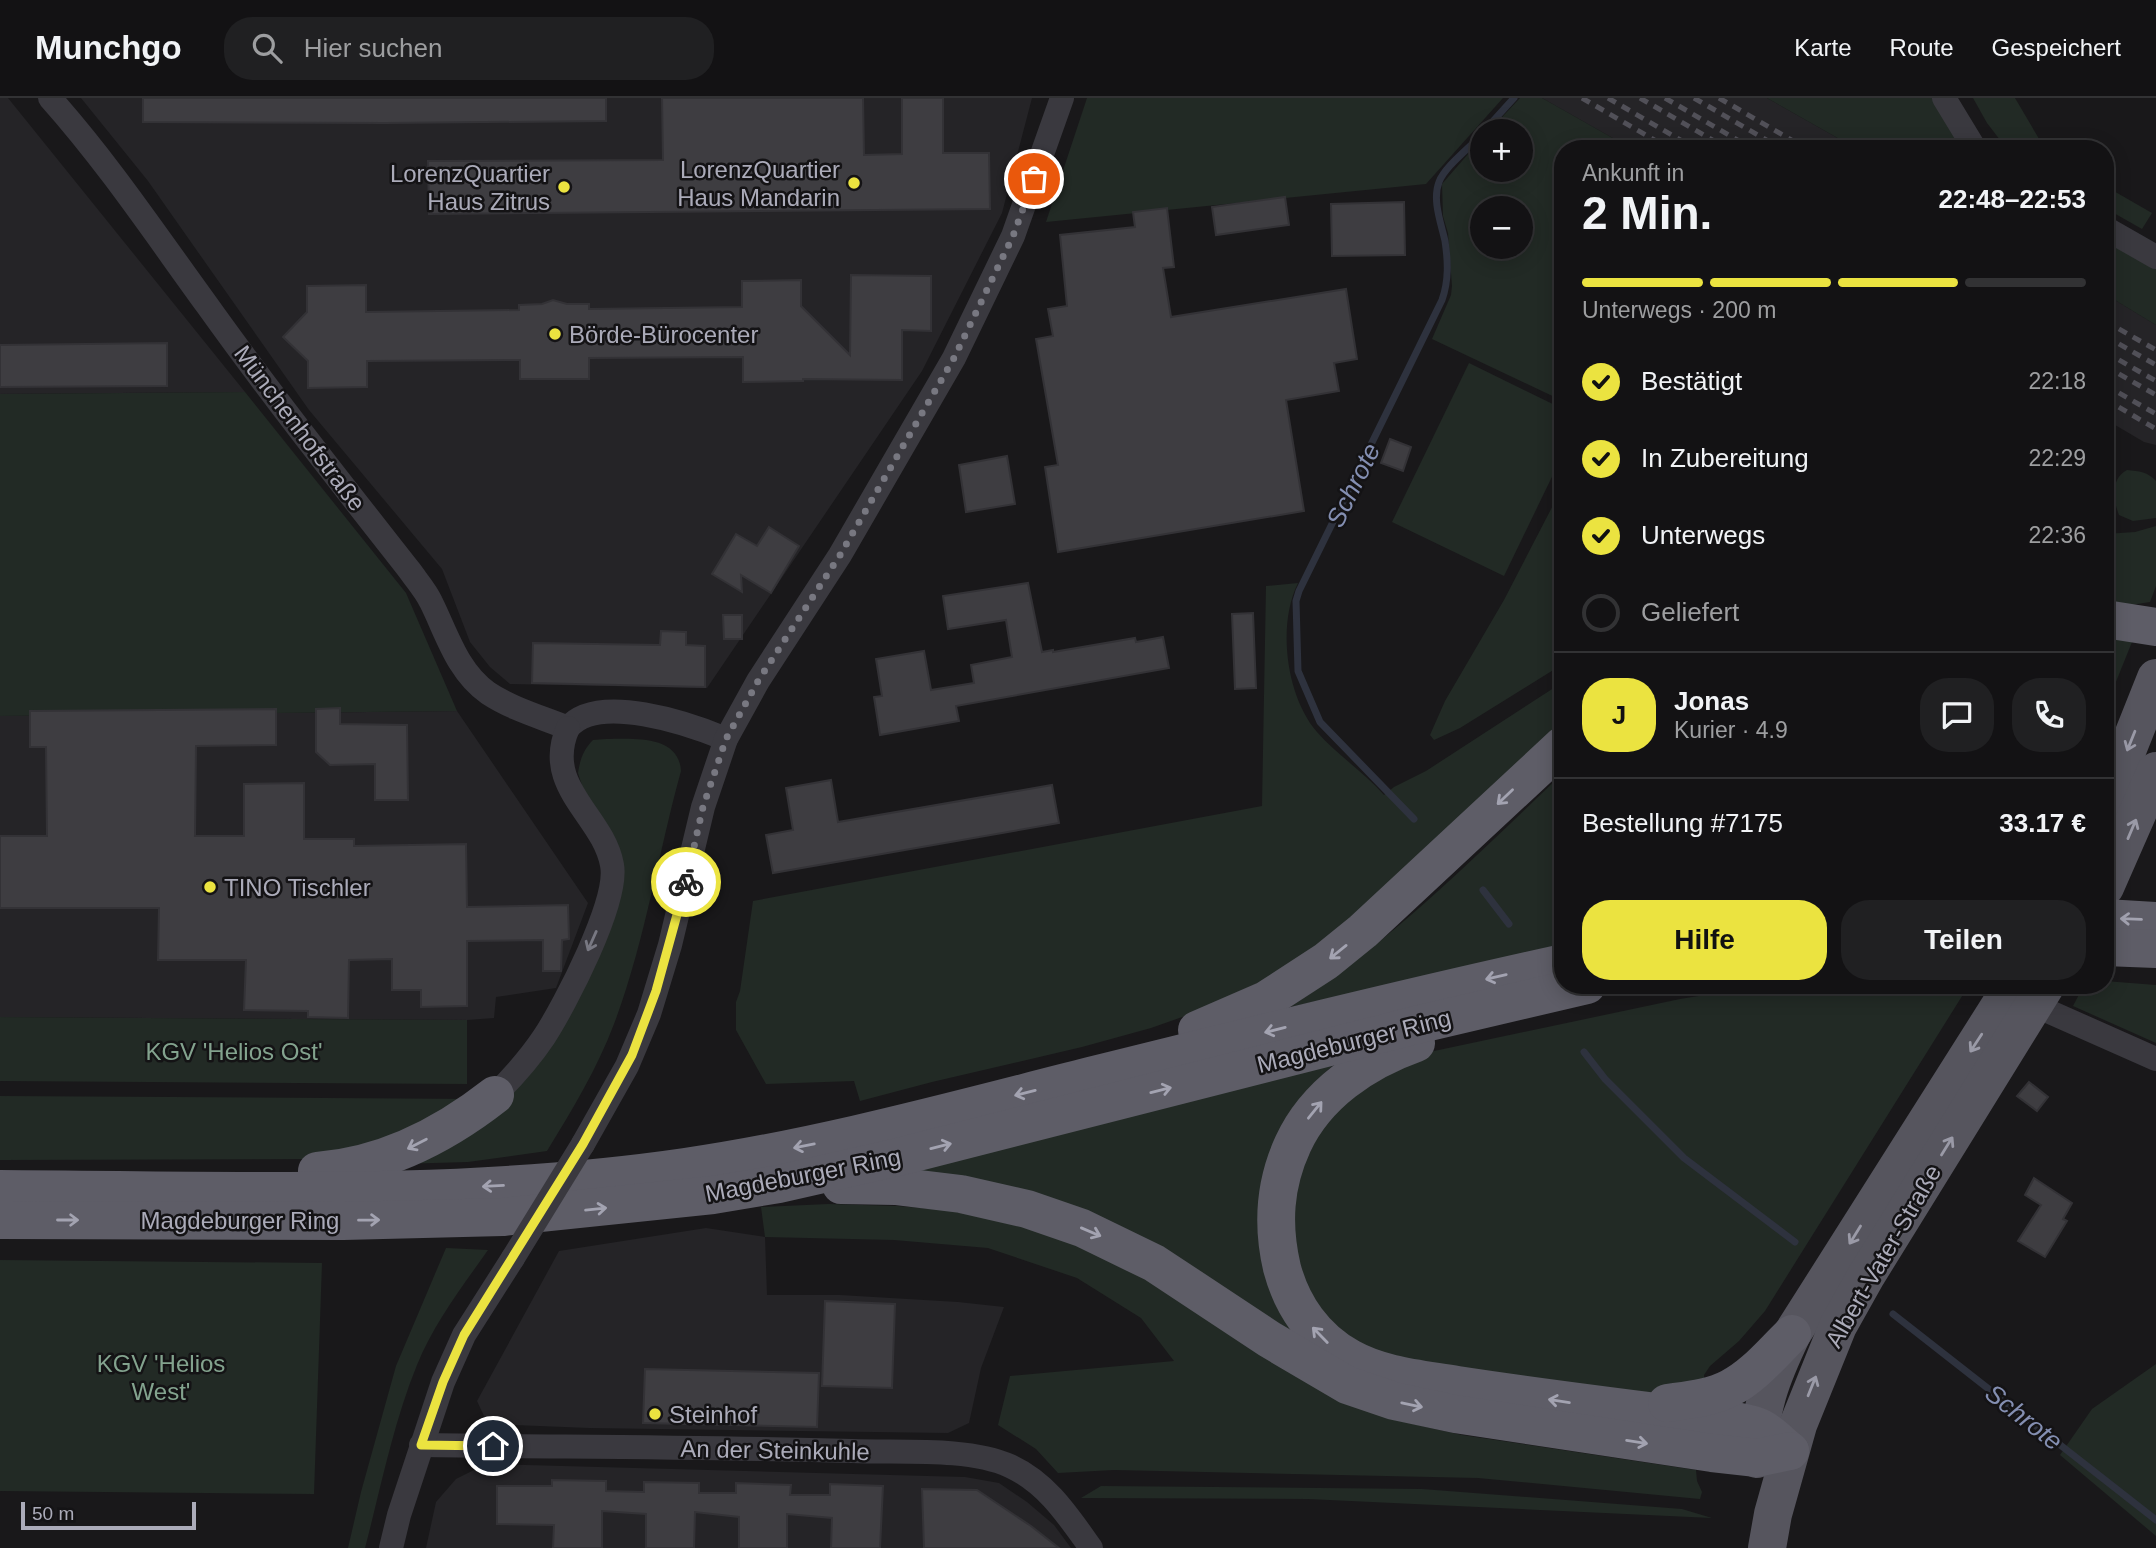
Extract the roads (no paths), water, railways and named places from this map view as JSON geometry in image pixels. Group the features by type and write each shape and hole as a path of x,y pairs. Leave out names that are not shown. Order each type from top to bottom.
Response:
{"highway":[{"path":"2114,620 2156,627"},
{"path":"1091,1076 1266,1000 1314,970 1363,931 1554,754"},
{"path":"2114,922 2152,939"},
{"path":"2114,945 2152,939"},
{"name":"Magdeburger Ring","path":"0,1189 424,1189 544,1184 683,1167 825,1142 1410,997 1554,980"},
{"name":"Magdeburger Ring","path":"0,1220 343,1221 503,1217 645,1203 779,1184 898,1157 1416,1025 1554,984"},
{"path":"1554,986 1391,1052 1360,1070 1327,1097 1302,1128 1283,1170 1276,1204 1277,1241 1284,1276 1300,1311 1324,1340 1353,1360 1386,1372 1579,1404 1626,1408 1769,1445"},
{"path":"139,1190 166,1172 317,1171 368,1163 422,1141 457,1122 495,1095"},
{"path":"779,1184 928,1189 994,1201 1064,1221 1154,1263 1269,1339 1347,1385 1394,1401 1500,1421 1712,1453 1769,1445"},
{"path":"1626,1408 1693,1399 1731,1388 1754,1371 1792,1334"}],"main road":[{"path":"2114,783 2156,678"},
{"path":"2114,867 2156,771"},
{"name":"Albert-Vater-Straße","path":"1767,1548 1768,1387 1792,1334 2030,994"},
{"name":"Albert-Vater-Straße","path":"1751,1548 1769,1445 1817,1375 1851,1302 2030,994"}],"street":[{"name":"Münchenhofstraße","path":"50,98 76,127 144,216 279,404 429,597 455,655 464,668 489,693 506,703 568,728"},
{"path":"391,1548 421,1445 443,1382 464,1335 583,1144 627,1066 649,1014 679,911 703,807 726,739 758,681 840,555 963,342 1013,236 1062,98"},
{"path":"1944,98 1970,140"},
{"path":"2114,233 2156,257"},
{"path":"495,1095 529,1058 558,1015 604,911 613,877 611,859 605,843 576,801 565,778 563,744 568,728 578,719 594,714 650,714 726,739"},
{"path":"2035,994 2156,1059"},
{"name":"An der Steinkuhle","path":"421,1445 834,1451 978,1456 1002,1462 1026,1474 1048,1491 1091,1548"}],"waterway":[{"name":"Schrote","path":"1495,119 1514,98"},
{"name":"Schrote","path":"1414,819 1320,722 1298,671 1296,601 1442,300 1447,263 1437,189 1442,176 1470,146"},
{"name":"Schrote","path":"1483,890 1509,924"},
{"name":"Schrote","path":"1584,1052 1605,1079 1684,1158 1795,1242"},
{"name":"Schrote","path":"1893,1314 2156,1520"}],"railway":[{"path":"1582,98 1654,140"},
{"path":"1608,98 1680,140"},
{"path":"1640,98 1712,140"},
{"path":"1665,98 1737,140"},
{"path":"1694,98 1766,140"},
{"path":"1719,98 1791,140"},
{"path":"2114,326 2156,350"},
{"path":"2114,341 2156,365"},
{"path":"2114,357 2156,381"},
{"path":"2114,371 2156,395"},
{"path":"2114,390 2156,414"},
{"path":"2114,404 2156,429"}],"place":[{"name":"LorenzQuartier Haus Mandarin","path":"854,183"},
{"name":"LorenzQuartier Haus Zitrus","path":"564,187"},
{"name":"Börde-Bürocenter","path":"555,334"},
{"name":"TINO Tischler","path":"210,887"},
{"name":"Steinhof","path":"655,1414"}],"park label":[{"name":"KGV 'Helios Ost'","path":"234,1051"},
{"name":"KGV 'Helios West'","path":"161,1377"}]}
